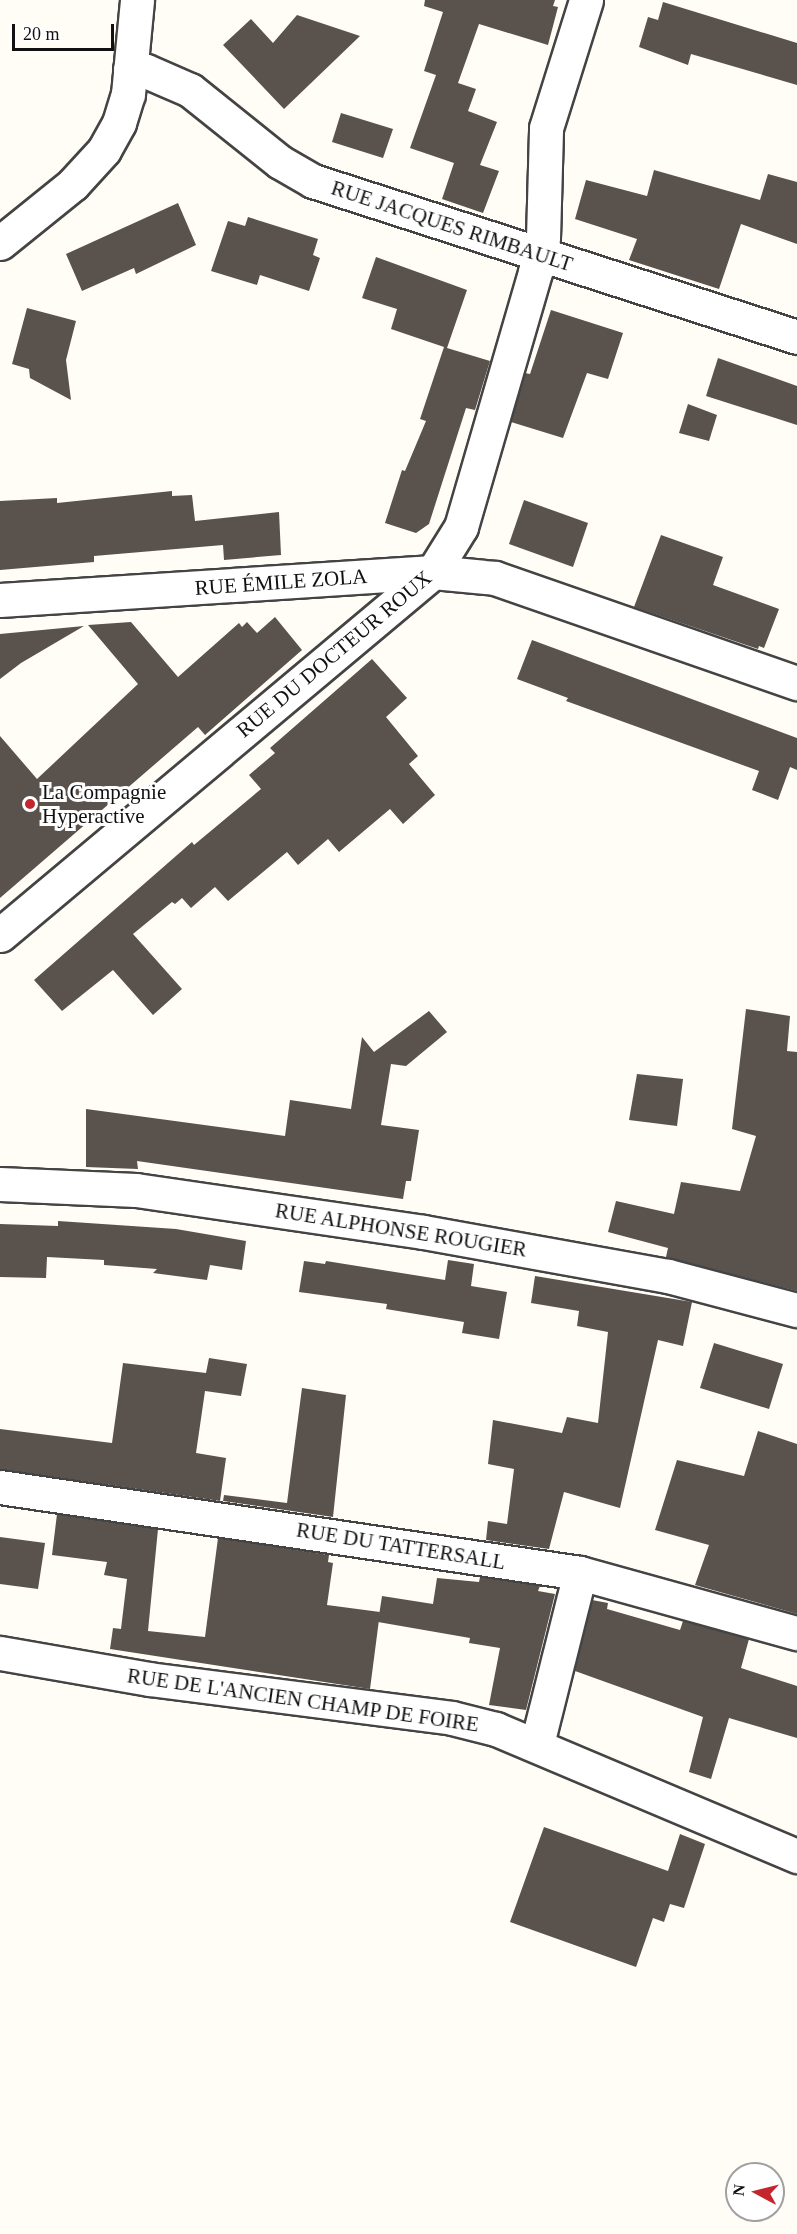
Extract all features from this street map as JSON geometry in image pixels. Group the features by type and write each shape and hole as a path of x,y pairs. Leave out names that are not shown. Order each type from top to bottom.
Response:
{"street":[{"path":"0,243 73,184 104,150 125,108 137,0"},
{"name":"RUE DU DOCTEUR ROUX","path":"0,935 433,572 460,527 540,253 546,128 586,0"},
{"name":"RUE JACQUES RIMBAULT","path":"130,69 146,71 190,90 280,162 313,181 797,337"},
{"name":"RUE ÉMILE ZOLA","path":"0,600 433,572 495,578 797,683"},
{"name":"RUE ALPHONSE ROUGIER","path":"0,1184 136,1190 423,1232 668,1276 797,1310"},
{"name":"RUE DU TATTERSALL","path":"0,1487 580,1573 797,1633"},
{"path":"537,1744 580,1573"},
{"name":"RUE DE L'ANCIEN CHAMP DE FOIRE","path":"0,1653 149,1679 452,1718 537,1744 797,1856"}],"building":[{"path":"425,0 555,0 553,6 558,7 548,45 479,24 458,83 476,89 468,111 497,122 480,165 499,171 483,213 442,199 454,163 410,148 436,75 424,71 443,12 424,6"},
{"path":"663,2 797,43 797,85 691,54 688,65 639,47 648,17 658,20"},
{"path":"297,15 360,36 284,109 223,45 251,19 273,43"},
{"path":"341,113 393,129 383,158 332,142"},
{"path":"654,170 760,200 768,174 797,182 797,244 741,224 719,289 629,260 637,239 575,219 586,180 647,196"},
{"path":"178,203 196,245 136,274 134,268 82,291 66,254"},
{"path":"248,217 318,239 313,255 320,258 309,291 260,275 257,285 211,271 228,221 245,226"},
{"path":"376,257 467,290 447,348 490,361 475,410 466,408 429,524 416,533 385,523 402,470 405,471 426,421 420,419 444,347 391,329 397,309 362,298"},
{"path":"27,308 76,321 66,360 71,400 30,378 29,369 12,364"},
{"path":"551,310 623,333 608,379 587,373 563,438 511,422 525,373 530,374"},
{"path":"718,358 797,386 797,425 706,396"},
{"path":"688,404 717,415 709,441 679,433"},
{"path":"172,491 172,496 192,495 195,521 279,512 281,555 224,560 223,545 94,556 94,562 0,570 0,501 57,498 57,503"},
{"path":"524,500 588,523 573,567 509,544"},
{"path":"661,535 723,557 713,585 779,609 764,648 759,646 758,649 634,607"},
{"path":"275,617 302,650 205,735 198,727 0,898 0,736 37,779 138,684 88,625 131,622 178,677 239,623 242,627 247,622 257,633"},
{"path":"84,626 21,663 0,679 0,634"},
{"path":"532,640 797,738 797,770 790,767 778,800 752,790 759,771 566,701 568,698 517,679"},
{"path":"372,659 407,698 386,717 418,756 409,764 435,795 403,824 390,809 339,852 328,839 298,865 287,852 228,901 215,887 191,908 182,898 175,904 172,902 133,934 182,989 153,1015 113,970 62,1011 34,980 192,842 194,845 261,789 249,775 275,753 270,748"},
{"path":"746,1009 790,1016 787,1051 797,1052 797,1291 666,1257 668,1248 608,1232 616,1201 674,1214 681,1182 740,1191 756,1136 732,1129"},
{"path":"429,1011 447,1032 406,1066 391,1064 381,1125 419,1130 411,1181 406,1181 403,1199 137,1161 138,1169 86,1167 86,1109 285,1136 290,1100 351,1109 362,1037 374,1052"},
{"path":"637,1074 683,1079 677,1126 629,1120"},
{"path":"58,1221 176,1229 246,1241 242,1270 210,1265 207,1280 153,1273 157,1269 104,1265 104,1260 47,1257 46,1278 0,1277 0,1224 58,1226"},
{"path":"448,1260 474,1264 471,1286 507,1292 499,1339 462,1333 464,1322 386,1309 387,1304 299,1292 304,1261 325,1264 326,1261 445,1280"},
{"path":"535,1276 692,1302 683,1346 658,1340 620,1508 564,1492 549,1549 486,1540 488,1521 507,1524 514,1469 488,1464 493,1420 562,1433 567,1417 598,1423 608,1332 577,1326 579,1311 531,1303"},
{"path":"714,1343 783,1364 769,1409 700,1388"},
{"path":"209,1358 247,1364 241,1396 205,1391 196,1453 226,1458 220,1501 0,1469 0,1429 112,1443 123,1363 206,1373"},
{"path":"302,1388 346,1395 333,1517 223,1501 224,1495 287,1503"},
{"path":"758,1431 797,1444 797,1614 695,1585 709,1545 655,1530 677,1460 744,1476"},
{"path":"57,1514 158,1529 148,1631 205,1637 218,1538 329,1555 328,1562 333,1563 327,1605 380,1612 370,1689 110,1649 113,1628 121,1629 127,1579 104,1575 107,1562 52,1555"},
{"path":"0,1537 45,1543 38,1589 0,1584"},
{"path":"480,1577 540,1586 538,1591 555,1594 526,1710 489,1705 500,1648 469,1643 470,1638 378,1622 382,1596 433,1604 437,1578 479,1582"},
{"path":"592,1600 608,1603 607,1609 680,1630 683,1621 749,1639 741,1668 797,1686 797,1738 729,1718 711,1779 689,1772 703,1717 575,1671"},
{"path":"544,1827 668,1871 680,1834 705,1844 684,1908 670,1904 664,1922 653,1918 636,1967 510,1922"}],"place":[{"name":"La Compagnie Hyperactive","path":"30,804"}]}
